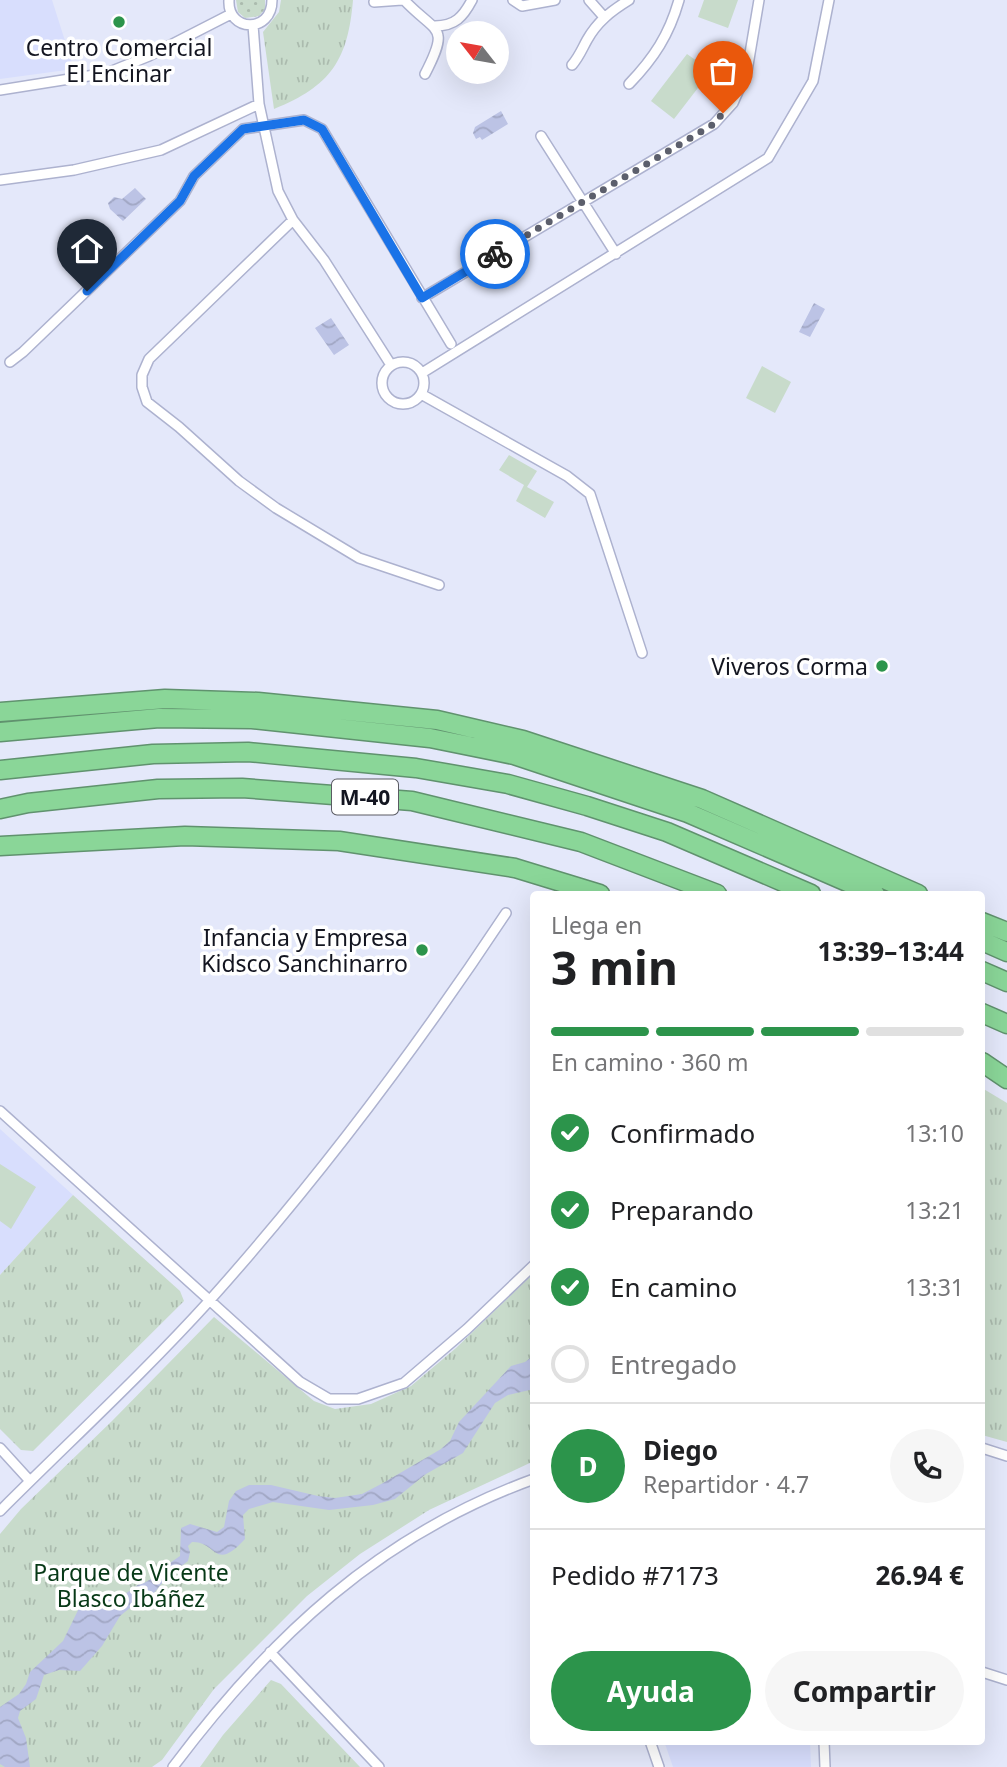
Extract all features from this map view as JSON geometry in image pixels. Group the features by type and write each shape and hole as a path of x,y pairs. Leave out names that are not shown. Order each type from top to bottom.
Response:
{"highway":[{"path":"0,712 165,699 258,702 437,720 523,740 702,799 911,891"},
{"path":"0,732 159,718 252,719 430,738 514,755 688,813 868,891"},
{"name":"M-40","path":"0,769 153,754 248,752 416,768 508,784 599,809 667,832 804,891"},
{"name":"M-40","path":"0,809 28,803 158,789 242,789 412,801 581,842 709,891"},
{"path":"0,845 185,836 339,841 515,869 590,891"},
{"path":"0,856 61,844"},
{"path":"985,923 1007,932"},
{"path":"985,942 1007,952"},
{"path":"985,972 1007,982"},
{"path":"985,1014 1007,1024"},
{"path":"985,1064 1007,1079"},
{"path":"985,1075 1007,1089"}],"street":[{"path":"229,0 231,14 244,24 253,25 267,17 272,10 272,0"},
{"path":"374,2 403,0 435,26 439,36 436,52 425,74"},
{"path":"435,26 457,22 472,0"},
{"path":"513,0 522,6 555,0"},
{"path":"589,0 604,17"},
{"path":"572,65 582,54 586,42 604,17 629,0"},
{"path":"629,84 650,62 663,42 679,0"},
{"path":"422,298 714,124 733,103 747,71 759,0"},
{"path":"422,373 768,158 813,81 829,0"},
{"path":"0,90 107,73 149,56 231,14"},
{"path":"253,25 258,104 278,191 293,220 324,260 391,365"},
{"path":"0,180 74,170 161,150 258,104"},
{"path":"10,362 180,201 194,176 243,129 304,120 322,129 450,344"},
{"path":"541,136 616,254"},
{"path":"293,220 149,359 142,375 142,387 147,402 179,426 239,481 276,508 359,558 439,585"},
{"path":"408,362 422,373 425,384 415,401 397,403 383,391 382,381 391,365 408,362"},
{"path":"421,394 567,476 590,494 642,653"},
{"path":"0,1511 103,1411 209,1300 359,1121 422,1036 506,912"},
{"path":"0,1111 300,1382 329,1399 358,1399 404,1383 467,1329 530,1269"},
{"path":"0,1448 30,1481"},
{"path":"985,1449 1007,1456"},
{"path":"173,1767 214,1712 270,1652 312,1611 363,1570 453,1514 530,1481"},
{"path":"270,1652 379,1767"},
{"path":"985,1673 1007,1680"},
{"path":"651,1745 659,1767"},
{"path":"824,1745 825,1767"}],"shaded area":[{"path":"0,0 52,0 74,69 0,79"},
{"path":"0,1129 73,1195 0,1275"},
{"path":"665,1745 810,1745 811,1767 673,1767"}],"green space":[{"path":"236,0 265,0 265,9 259,16 245,18 238,12"},
{"path":"281,0 353,0 347,39 333,68 310,91 274,109 263,32 279,12"},
{"path":"704,0 738,0 728,28 698,17"},
{"path":"687,54 711,71 674,119 651,101"},
{"path":"762,366 791,382 775,413 746,398"},
{"path":"509,455 537,471 527,487 554,502 545,518 516,501 524,485 499,470"},
{"path":"985,1090 1007,1103 1007,1442 985,1436"},
{"path":"0,1164 36,1187 11,1229 0,1221"},
{"path":"73,1195 180,1291 184,1301 33,1451 21,1450 0,1429 0,1275"},
{"name":"Parque de Vicente Blasco Ibáñez","path":"530,1277 530,1463 429,1510 360,1554 307,1596 214,1689 162,1760 152,1767 0,1767 0,1534 21,1509 214,1317 314,1401 335,1409 371,1404 411,1386 456,1348"},
{"path":"271,1680 281,1684 360,1767 200,1767 223,1735"}],"water":[{"path":"501,111 508,124 482,140 480,137 476,139 473,133 475,127"},
{"path":"135,188 146,199 123,221 110,209 108,203 114,197 122,199"},
{"path":"814,303 825,309 810,337 799,332"},
{"path":"331,318 349,345 334,355 315,328"},
{"path":"530,1358 530,1390 508,1395 495,1403 463,1453 426,1474 395,1499 373,1505 329,1510 273,1502 249,1509 243,1515 245,1539 227,1554 221,1555 200,1543 192,1542 188,1546 188,1561 167,1577 154,1593 141,1599 120,1616 102,1646 80,1671 59,1670 44,1675 36,1699 20,1711 18,1718 26,1738 30,1767 5,1767 0,1764 0,1707 19,1694 30,1672 63,1641 82,1602 95,1596 106,1599 121,1597 161,1573 180,1556 181,1528 190,1524 217,1532 224,1527 229,1501 236,1491 249,1485 271,1485 335,1498 362,1494 383,1483 441,1449 450,1441 459,1422 511,1366"}],"way so far":[{"path":"495,254 714,124 723,113"}],"place":[{"name":"Centro Comercial El Encinar","path":"119,22"},
{"name":"Viveros Corma","path":"882,666"},
{"name":"Infancia y Empresa Kidsco Sanchinarro","path":"422,950"}],"route":[{"path":"87,291 180,201 194,176 243,129 304,120 322,129 422,298 495,254"}]}
